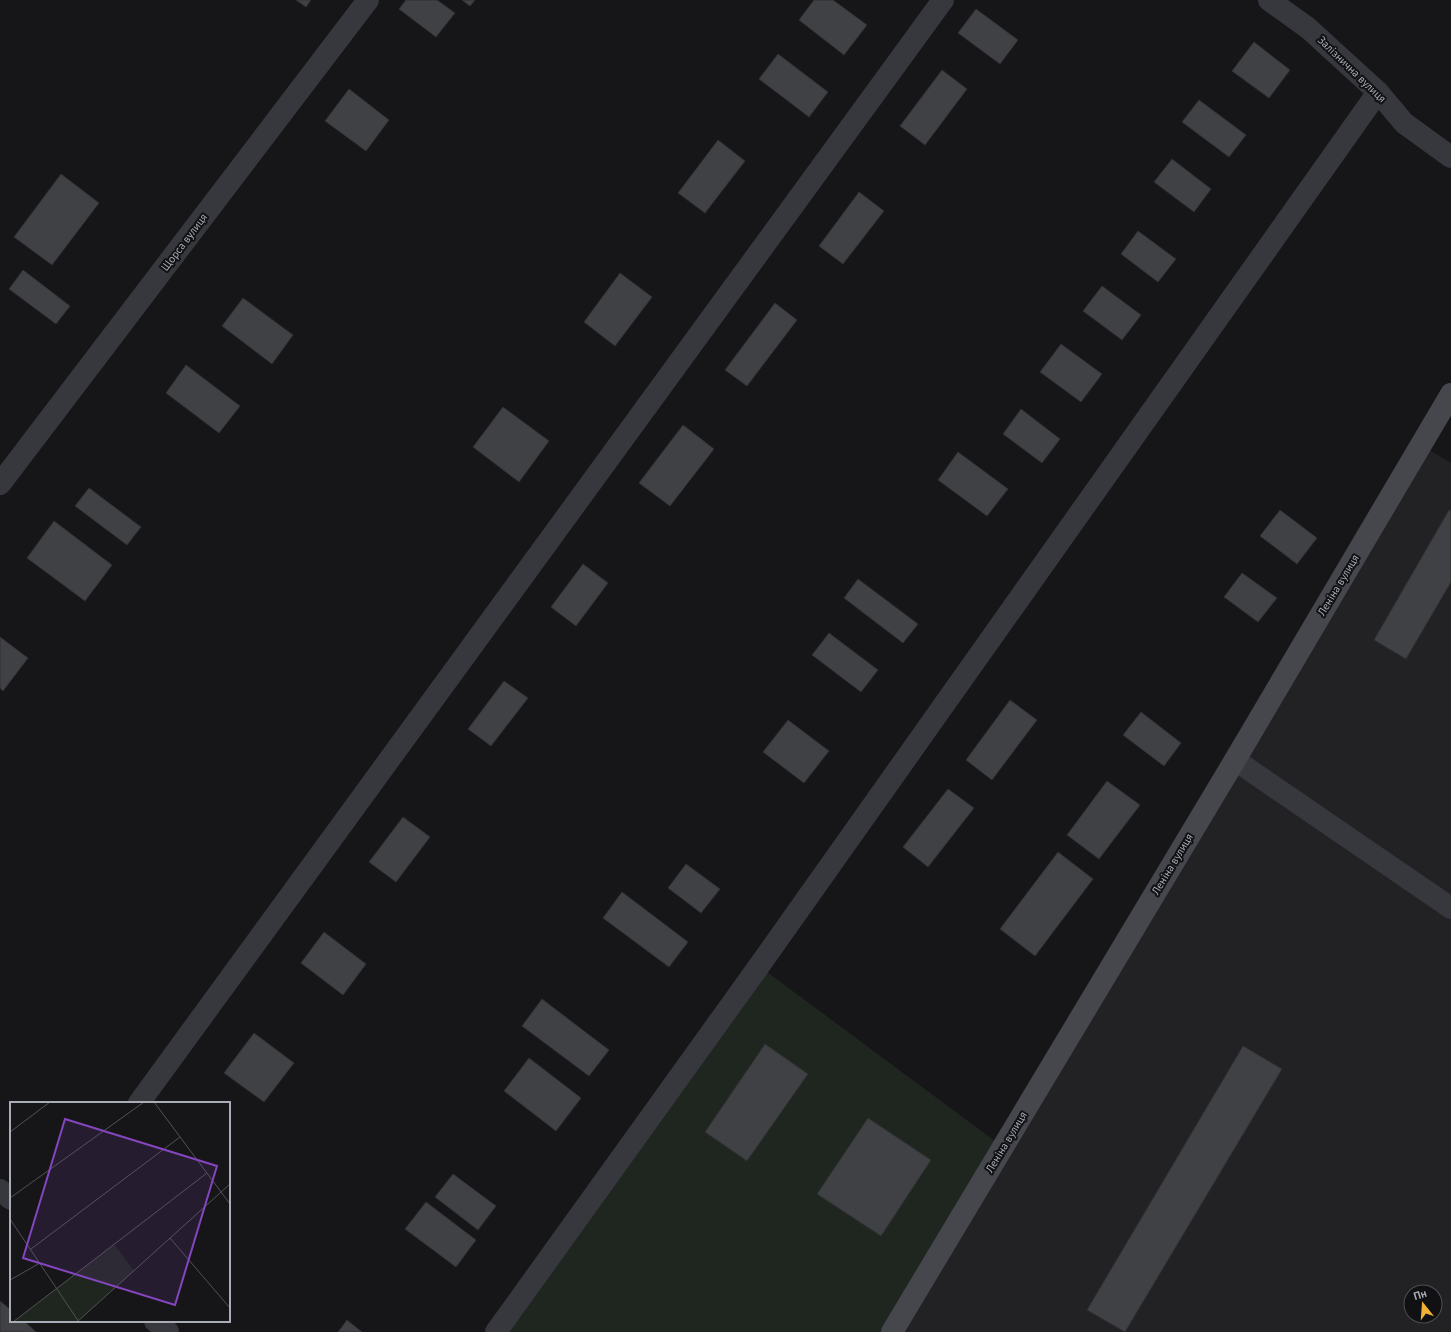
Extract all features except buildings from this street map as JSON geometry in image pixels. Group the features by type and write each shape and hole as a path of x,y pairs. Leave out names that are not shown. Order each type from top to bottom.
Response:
{"street":[{"name":"Щорса вулиця","path":"0,484 368,0"},
{"path":"140,1102 943,0"},
{"name":"Залізнична вулиця","path":"1269,0 1308,28 1378,92 1404,123 1451,156"},
{"path":"496,1332 759,966 1378,92"},
{"name":"Леніна вулиця","path":"892,1332 1235,760 1451,394"},
{"path":"1235,760 1451,908"},
{"path":"0,1190 10,1198"},
{"path":"156,1322 168,1332"}],"shaded area":[{"path":"1421,445 1451,463 1451,1332 892,1332"},
{"path":"759,966 1003,1147 892,1332 496,1332"}]}
